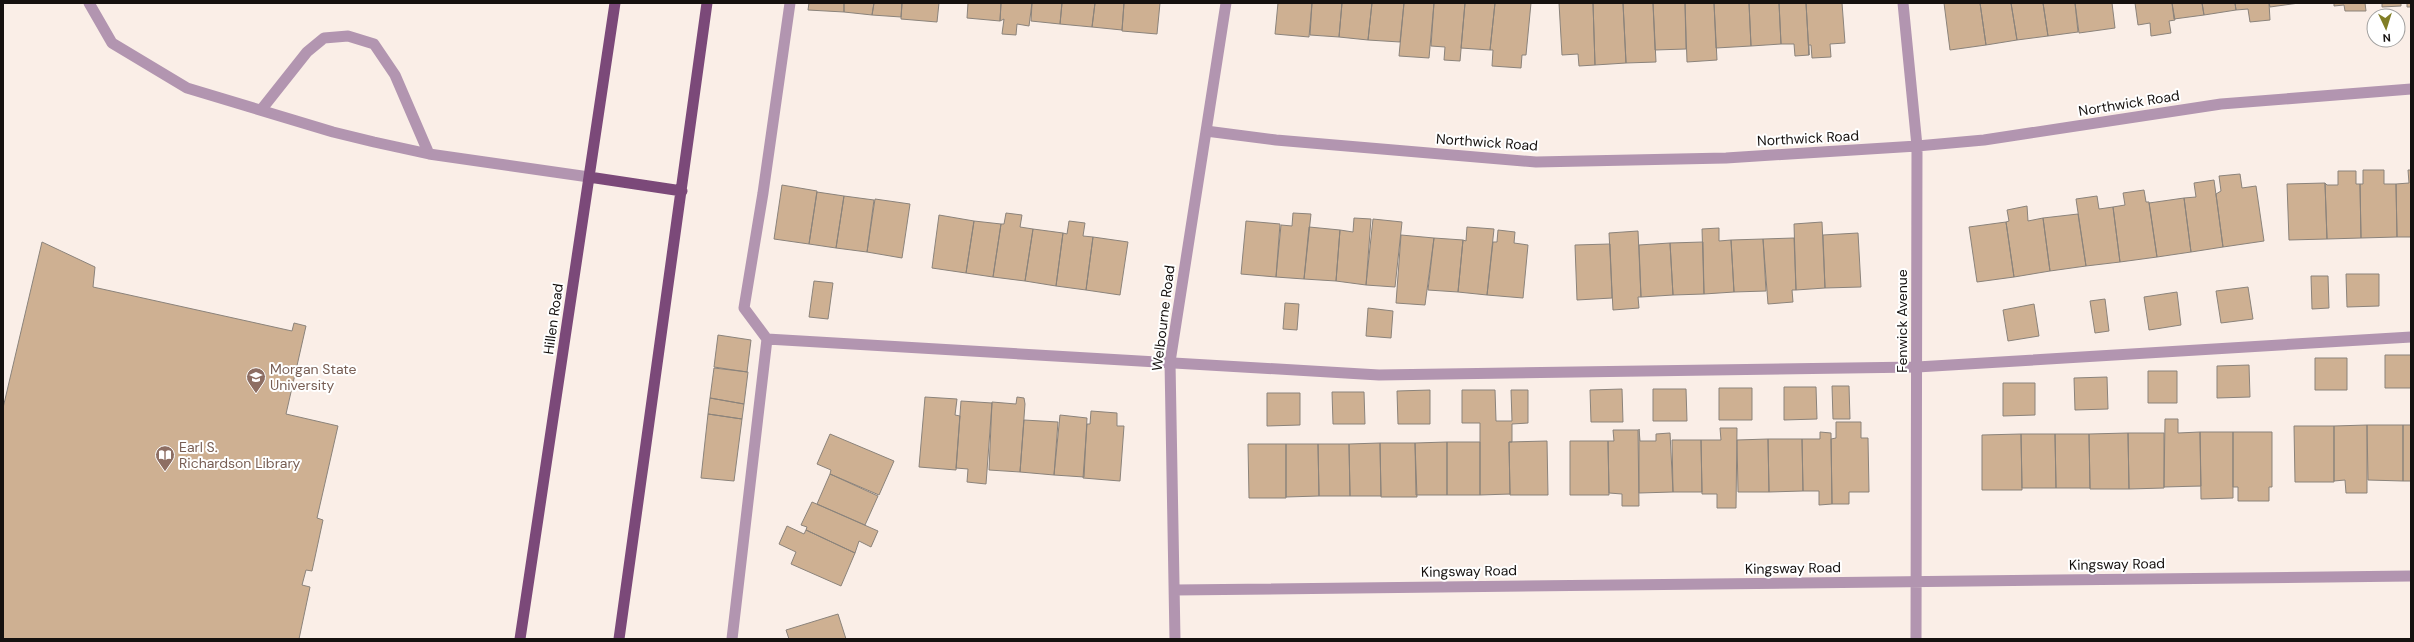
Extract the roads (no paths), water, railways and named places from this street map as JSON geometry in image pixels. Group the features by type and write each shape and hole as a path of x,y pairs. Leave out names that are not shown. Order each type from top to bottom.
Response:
{"main road":[{"name":"Hillen Road","path":"520,639 615,3"},
{"path":"619,639 707,3"},
{"path":"589,177 682,191"}],"street":[{"path":"88,3 112,43 187,88 333,132 428,154 589,177"},
{"path":"732,639 767,339 744,308 763,193 790,3"},
{"name":"Welbourne Road","path":"1175,639 1170,362 1226,3"},
{"name":"Fenwick Avenue","path":"1902,3 1917,146 1917,367 1914,581 1916,639"},
{"path":"261,110 307,52 324,38 348,36 374,44 395,75 428,154"},
{"name":"Northwick Road","path":"1206,131 1276,140 1536,162 1726,158 1917,146 1984,140 2221,104 2364,91 2411,89"},
{"path":"767,339 1379,375 1917,367 2411,337"},
{"name":"Kingsway Road","path":"1175,590 2411,576"}],"place":[{"name":"Morgan State University","path":"256,394"},
{"name":"Earl S. Richardson Library","path":"165,472"}]}
